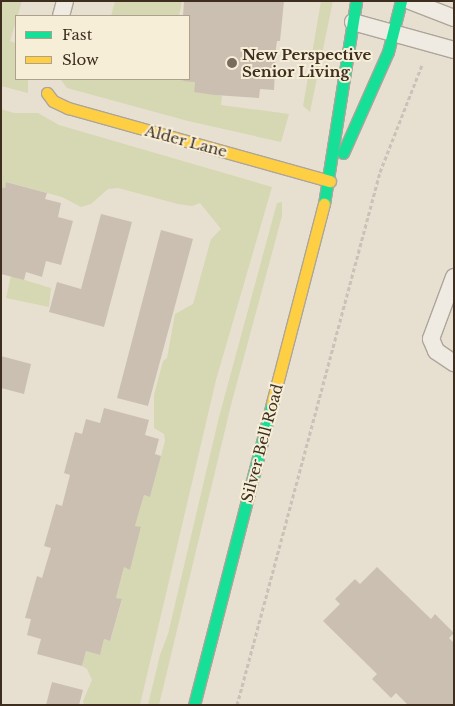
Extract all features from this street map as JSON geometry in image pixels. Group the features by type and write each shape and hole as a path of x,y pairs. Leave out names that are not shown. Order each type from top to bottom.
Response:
{"street":[{"name":"Silver Bell Road","path":"194,705 330,181 356,1"},
{"name":"Silver Bell Road","path":"330,181 371,96 393,34 401,1"},
{"name":"Alder Lane","path":"46,86 54,101 68,108 330,181"}],"lane":[{"path":"61,15 65,1"},
{"path":"410,1 454,18"},
{"path":"353,22 454,50"},
{"path":"454,277 431,340 436,351 454,363"}],"path":[{"path":"237,705 380,172 428,44"}],"green space":[{"path":"1,1 22,1 18,15 15,15 15,24 10,41 15,43 15,80 28,80 28,93 1,86"},
{"path":"115,1 182,1 179,15 111,15"},
{"path":"321,1 333,1 310,112 303,106"},
{"path":"61,80 186,80 195,82 194,91 222,96 221,105 289,114 281,142 188,121 67,88"},
{"path":"1,109 14,113 38,113 59,125 272,187 216,380 140,705 84,705 83,701 92,680 87,669 82,666 86,651 100,655 104,639 110,641 122,600 116,598 124,567 130,569 141,528 135,526 144,495 150,497 165,441 164,434 154,428 154,395 163,361 167,358 175,314 193,304 211,239 221,229 200,203 192,206 178,204 118,188 108,189 91,204 81,207 62,197 7,182 5,188 1,187"},
{"path":"282,202 282,216 231,405 159,705 148,705 160,655 168,634 219,417 277,203"},
{"path":"11,276 51,288 49,307 6,298"}],"building":[{"name":"New Perspective Senior Living","path":"184,1 284,1 280,41 277,41 276,48 274,90 260,89 259,98 194,92 195,82 181,81 190,80 190,15 183,15"},
{"path":"6,182 47,193 45,199 61,203 58,217 73,221 61,265 46,261 42,277 26,272 24,280 1,274 1,187 5,188"},
{"path":"101,214 132,222 104,327 49,312 57,282 81,289"},
{"path":"161,230 193,239 148,406 117,398"},
{"path":"1,356 31,364 24,394 1,388"},
{"path":"104,408 149,420 145,435 159,439 155,454 161,456 150,497 144,495 135,526 141,527 130,570 124,567 116,598 122,599 110,641 104,639 100,655 86,651 82,666 37,654 41,639 27,635 31,619 25,618 37,576 42,578 51,548 44,546 56,504 62,506 70,475 64,473 75,432 82,434 86,419 100,423"},
{"path":"377,567 431,619 435,614 454,633 449,638 454,643 454,705 408,705 396,693 391,698 372,679 377,674 323,621 340,604 335,599 355,579 360,584"},
{"path":"52,682 83,690 79,705 46,705"}],"traffic: fast":[{"path":"324,204 356,1"},
{"path":"343,153 388,52 401,1"},
{"path":"194,705 272,403"}],"traffic: slow":[{"path":"47,93 53,101 68,108 330,181"},
{"path":"272,403 324,204"}],"place":[{"name":"New Perspective Senior Living","path":"232,63"}]}
